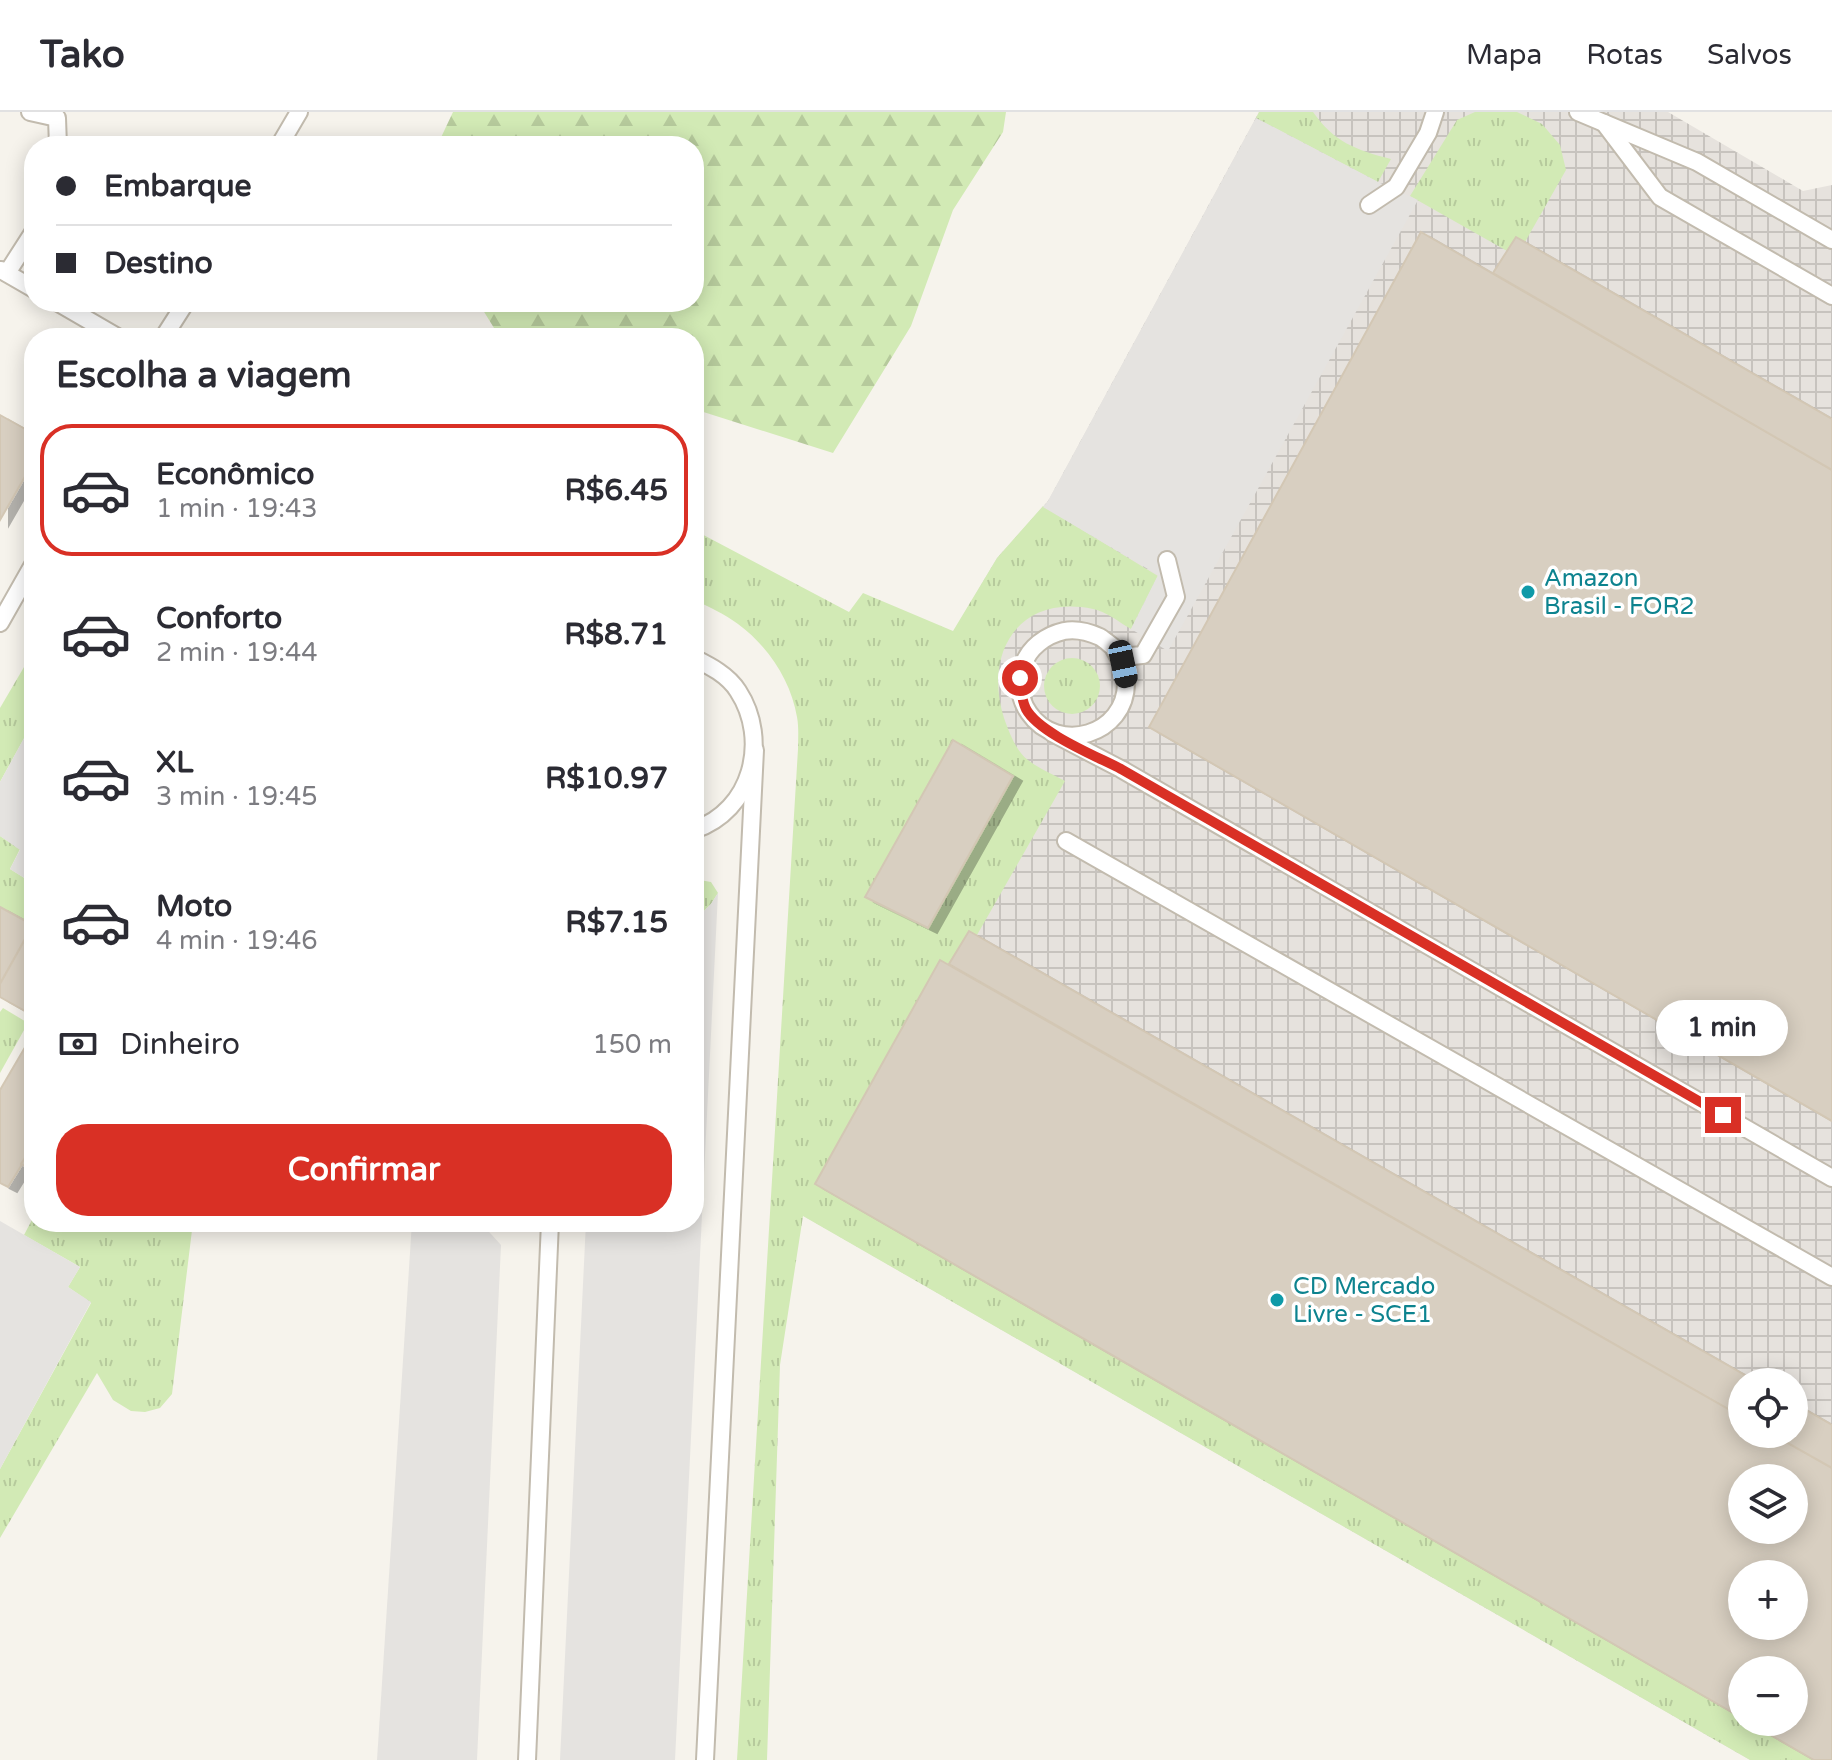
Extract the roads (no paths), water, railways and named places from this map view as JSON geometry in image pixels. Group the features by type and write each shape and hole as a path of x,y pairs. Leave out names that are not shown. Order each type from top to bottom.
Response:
{"lane":[{"path":"30,112 59,115 58,136"},
{"path":"285,136 299,112"},
{"path":"1369,205 1396,187 1428,133 1435,112"},
{"path":"1578,112 1697,162 1832,240"},
{"path":"1604,123 1660,197 1832,296"},
{"path":"24,244 4,271 24,283"},
{"path":"74,312 102,328"},
{"path":"1167,560 1176,597 1143,655 1129,656 1100,637 1082,631 1064,631 1047,637 1034,647 1024,661 1020,678 1021,695 1027,710 1038,723 1832,1178"},
{"path":"0,623 24,581"},
{"path":"1052,733 1069,737 1086,735 1103,727 1115,715 1124,700 1126,682 1123,664 1114,649"},
{"path":"704,662 714,667 737,689 751,718 755,750 705,1760"},
{"path":"704,827 730,807 748,781 755,750"},
{"path":"1066,841 1832,1277"},
{"path":"527,1760 550,1232"}],"place":[{"name":"Amazon Brasil - FOR2","path":"1528,592"},
{"name":"CD Mercado Livre - SCE1","path":"1277,1300"}]}
